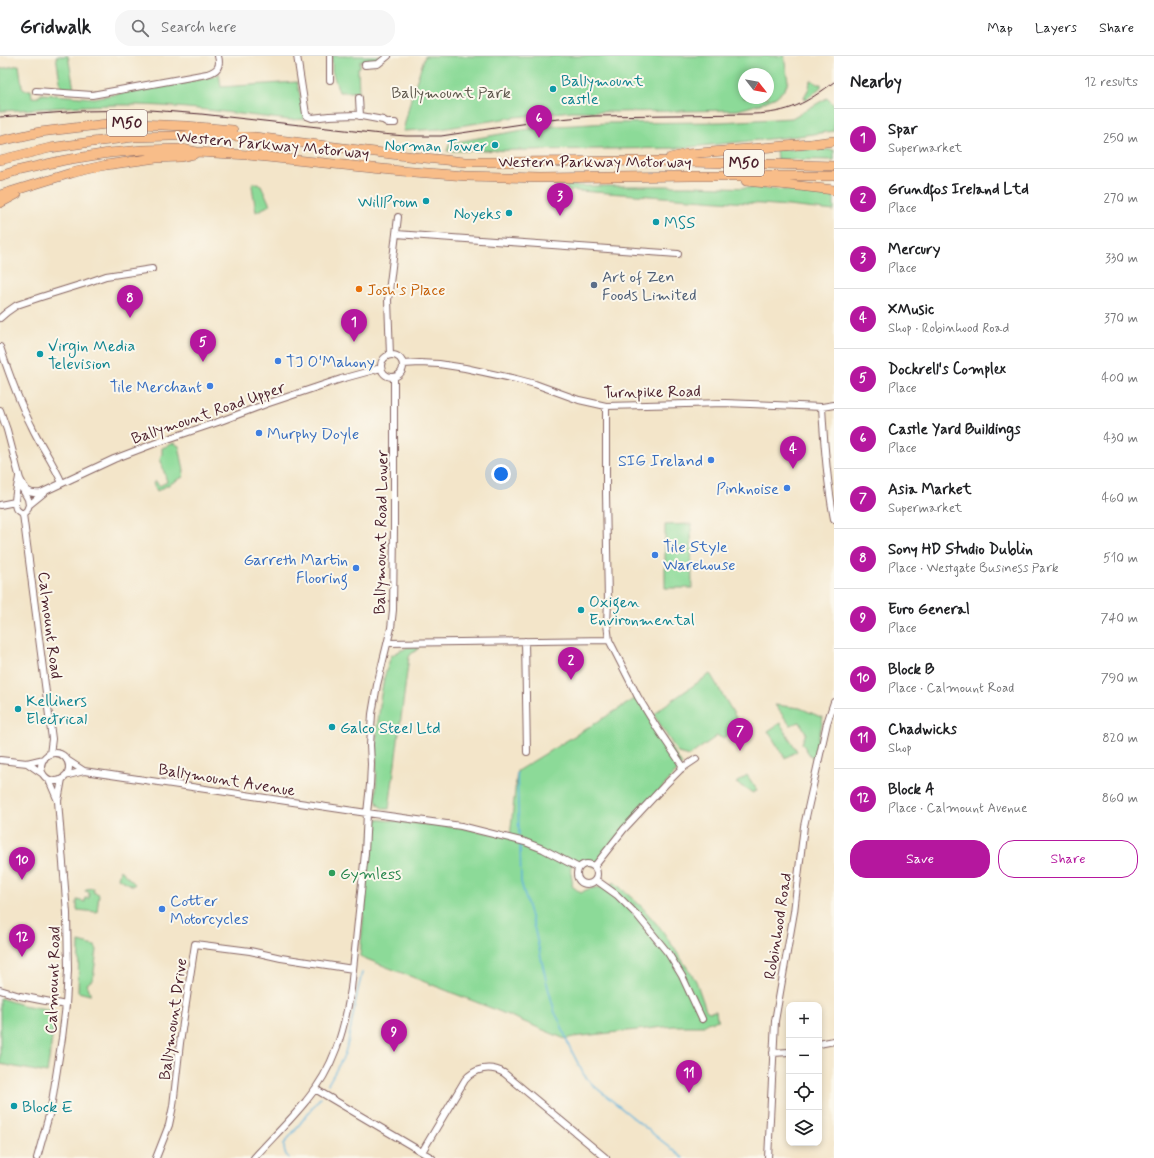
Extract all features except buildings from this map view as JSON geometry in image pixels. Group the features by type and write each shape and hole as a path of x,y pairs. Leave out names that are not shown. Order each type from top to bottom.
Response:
{"highway":[{"name":"M50","path":"0,135 72,124 115,123 186,126 239,131 255,137"},
{"name":"M50","path":"0,141 40,132 115,123"},
{"name":"Western Parkway Motorway","path":"0,160 50,148 84,142 134,137 206,135 255,137 465,162 655,161 834,166"},
{"path":"655,161 687,154 834,141"},
{"path":"810,144 834,145"},
{"name":"Western Parkway Motorway","path":"0,176 65,160 109,154 164,150 248,155 466,176 539,178 834,176"},
{"name":"M50","path":"0,195 71,173 106,165 156,158 180,157 197,152"},
{"path":"692,176 834,190"},
{"name":"M50","path":"0,203 34,185"}],"street":[{"path":"36,91 92,95 207,74 215,71 219,63 218,56"},
{"path":"297,56 306,114 308,116 312,118 329,116 360,116 383,120 388,123 395,123"},
{"path":"330,56 330,80"},
{"path":"365,65 378,64 388,56"},
{"path":"359,98 360,116"},
{"path":"390,355 388,300 391,265 398,217"},
{"path":"396,234 678,254"},
{"path":"0,318 17,305 106,276 152,269"},
{"path":"0,347 20,402 31,427 47,453 62,483"},
{"path":"390,355 400,358 403,364 402,371 394,377 385,374 382,368 383,360 390,355"},
{"name":"Turnpike Road","path":"403,364 440,364 465,368 535,384 579,400 606,406 724,403 822,407 834,405"},
{"name":"Ballymount Road Upper","path":"19,477 32,494 47,490 114,459 160,441 341,379 382,368"},
{"name":"Ballymount Road Lower","path":"254,1158 306,1101 315,1089 338,1046 351,989 365,853 370,786 372,714 376,685 388,643 393,610 394,377"},
{"path":"606,406 607,624 609,640 656,728 682,765 681,769"},
{"path":"822,407 824,444 834,519"},
{"path":"0,410 9,436 19,477 29,505"},
{"path":"19,477 15,502 17,510 23,514"},
{"name":"Ballymount Road Upper","path":"23,514 28,509 29,505 47,490"},
{"path":"0,505 15,502"},
{"name":"Calmount Road","path":"23,514 52,740 50,754"},
{"path":"388,643 609,640"},
{"path":"525,641 527,752"},
{"name":"Robinhood Road","path":"768,1158 775,1021 794,912 804,826 824,737 834,702"},
{"name":"Calmount Road","path":"52,740 58,754"},
{"path":"0,760 27,764 43,774 49,780 54,781 64,778 68,768 66,759 58,754 50,754 44,759 27,764"},
{"path":"43,774 41,767 44,759"},
{"name":"Ballymount Avenue","path":"66,759 84,771 461,826 526,842 543,849 578,868"},
{"path":"594,867 624,829 681,769 696,759"},
{"name":"Ballymount Avenue","path":"64,778 84,771"},
{"name":"Calmount Road","path":"58,801 64,778"},
{"name":"Calmount Road","path":"37,1158 51,1108 56,1082 66,1005 68,970 67,913 58,801 49,780"},
{"path":"585,864 591,865 597,873 596,880 588,885 580,882 576,876 578,868 585,864"},
{"path":"596,880 617,895 638,916 668,953 682,976 702,1019"},
{"name":"Ballymount Drive","path":"156,1158 169,1126 173,1106 180,1043 195,944 250,951 281,958 353,969"},
{"path":"0,990 20,996 66,1005"},
{"path":"822,1043 834,1041"},
{"path":"773,1053 786,1052"},
{"path":"422,1152 469,1075 474,1071 490,1068 504,1073 606,1158"},
{"path":"315,1089 432,1158"}],"green space":[{"path":"56,56 68,56 74,89 61,88"},
{"path":"332,56 386,56 377,62 360,61 360,67 358,68 359,92 339,92 332,71"},
{"name":"Ballymount Park","path":"425,56 784,56 788,81 785,89 774,98 774,68 738,68 738,104 760,104 738,110 616,112 572,111 515,117 441,129 403,131 412,94"},
{"path":"19,65 22,86 24,90 31,90 32,97 37,97 42,94 94,98 207,78 216,76 219,73 221,87 297,82 305,119 289,120 194,109 137,105 86,106 0,111 0,69"},
{"path":"812,80 817,84 821,84 821,87 805,99 804,97 809,88 810,81"},
{"path":"827,98 834,105 834,131 681,148 447,151 450,143 540,127 608,123 721,122 792,118"},
{"path":"776,150 834,150 834,160 777,159"},
{"path":"253,183 261,185 270,205 256,212 252,186"},
{"path":"567,186 692,186 789,190 834,196 834,211 789,206 566,190"},
{"path":"174,443 179,446 184,470 183,477 157,491 153,483 156,481 159,486 167,482 160,458 162,448"},
{"path":"691,524 692,588 665,588 665,525"},
{"path":"407,647 418,647 418,649 409,657 389,809 384,809 378,805 376,799 377,728 380,700 384,678 392,655"},
{"path":"710,674 741,726 723,738 717,736 689,756 678,753 654,715 661,708"},
{"path":"638,697 682,765 594,867 587,864 580,866 572,864 572,886 581,893 590,888 607,886 614,882 641,906 662,930 696,981 706,1010 709,1012 716,1011 717,1018 719,1020 707,1023 704,1026 673,1026 565,1039 360,956 373,819 458,827 510,837 517,771"},
{"path":"775,705 800,708 823,718 814,759 802,743 806,733 800,722 790,725"},
{"path":"780,723 797,751 785,758 768,731"},
{"path":"747,775 757,790 753,793 736,783"},
{"path":"120,870 135,884 133,886 118,878"},
{"path":"94,888 93,892 99,894 97,912 77,910 77,900 85,902 85,898 89,898 89,892 85,891 86,889"},
{"path":"79,942 95,946 97,950 93,979 87,984 90,995 78,992"},
{"path":"0,998 22,1005 56,1011 47,1073 0,1064"}],"waterway":[{"path":"517,773 519,835"},
{"path":"520,845 521,882 535,931 555,1013 569,1046 584,1075 594,1086 683,1158"},
{"path":"328,1084 344,1056 362,973"},
{"path":"289,1158 285,1153 284,1144 320,1098"}],"tram line":[{"path":"0,117 80,111 150,110 201,114 381,134 441,136 549,120 592,116 753,114 777,112 797,106 815,96 834,82"}],"place":[{"name":"Ballymount castle","path":"553,89"},
{"name":"Castle Yard Buildings","path":"539,138"},
{"name":"Norman Tower","path":"495,145"},
{"name":"WillProm","path":"426,201"},
{"name":"Noyeks","path":"509,213"},
{"name":"Mercury","path":"560,216"},
{"name":"MSS","path":"656,222"},
{"name":"Art of Zen Foods Limited","path":"594,285"},
{"name":"Josh's Place","path":"359,289"},
{"name":"Sony HD Studio Dublin","path":"130,318"},
{"name":"Spar","path":"354,342"},
{"name":"Virgin Media Television","path":"40,354"},
{"name":"TJ O'Mahony","path":"278,361"},
{"name":"Dockrell's Complex","path":"203,362"},
{"name":"Tile Merchant","path":"210,386"},
{"name":"Murphy Doyle","path":"259,433"},
{"name":"SIG Ireland","path":"711,460"},
{"name":"XMusic","path":"793,469"},
{"name":"Pinknoise","path":"787,488"},
{"name":"Tile Style Warehouse","path":"655,555"},
{"name":"Garreth Martin Flooring","path":"356,568"},
{"name":"Oxigen Environmental","path":"581,610"},
{"name":"Grundfos Ireland Ltd","path":"571,680"},
{"name":"Kellihers Electrical","path":"18,709"},
{"name":"Galco Steel Ltd","path":"332,727"},
{"name":"Asia Market","path":"740,751"},
{"name":"Gymless","path":"332,873"},
{"name":"Block B","path":"22,880"},
{"name":"Cotter Motorcycles","path":"162,909"},
{"name":"Block A","path":"22,957"},
{"name":"Euro General","path":"394,1052"},
{"name":"Chadwicks","path":"689,1093"},
{"name":"Block E","path":"14,1106"}]}
